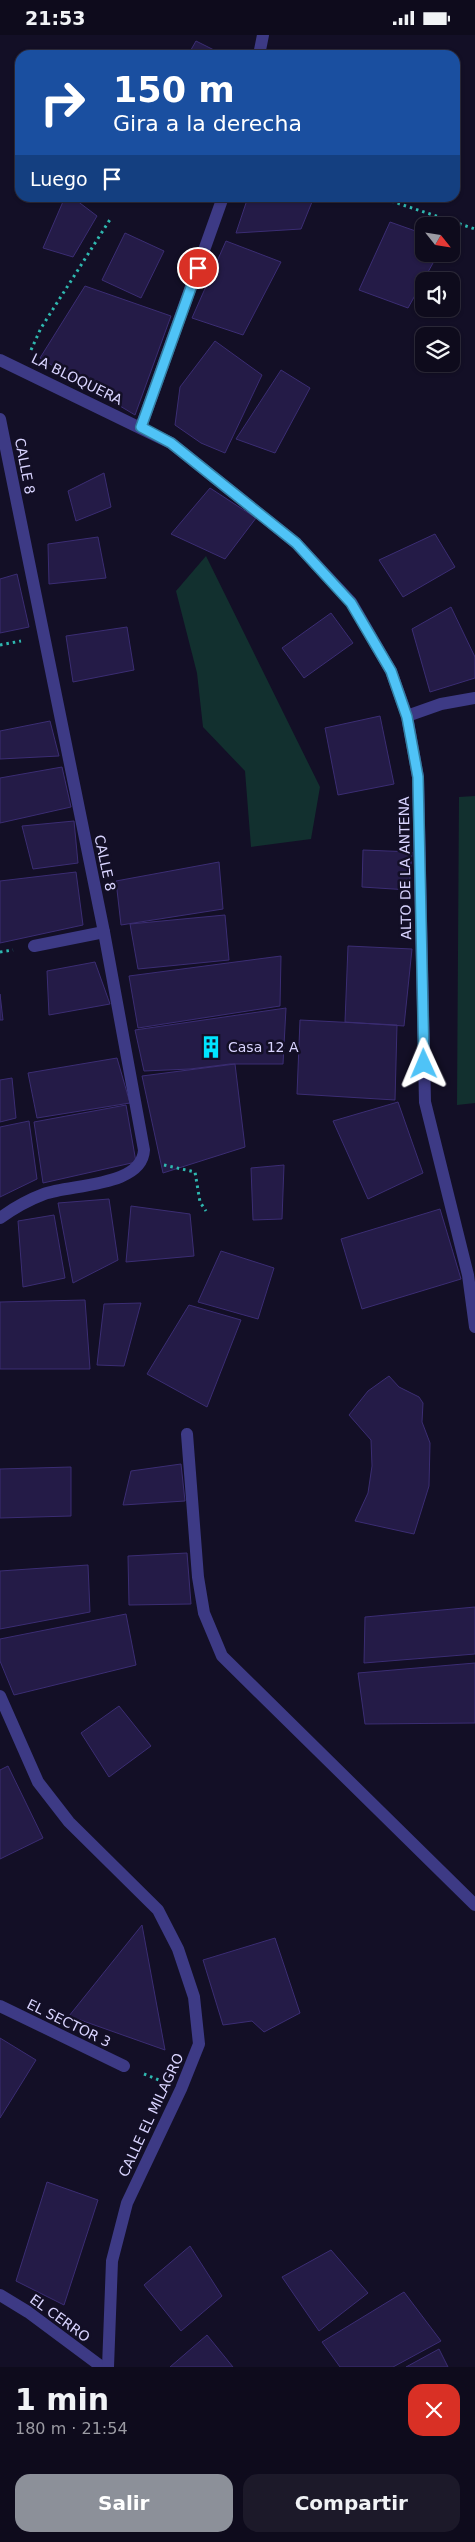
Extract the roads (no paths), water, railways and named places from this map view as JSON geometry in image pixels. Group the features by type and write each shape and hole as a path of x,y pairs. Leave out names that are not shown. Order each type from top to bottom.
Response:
{"street":[{"path":"260,50 263,35"},
{"path":"141,427 221,202"},
{"name":"LA BLOQUERA","path":"0,360 141,427"},
{"name":"CALLE 8","path":"0,419 104,932 144,1150 141,1161 135,1169 122,1177 46,1193 19,1205 0,1218"},
{"name":"ALTO DE LA ANTENA","path":"141,427 171,443 296,543 351,603 391,671 407,717 418,777 425,1102 468,1275 475,1327"},
{"path":"407,717 441,704 475,698"},
{"path":"34,947 104,932"},
{"path":"187,1434 198,1577 204,1613 222,1656 475,1905"},
{"name":"CALLE EL MILAGRO","path":"0,1696 38,1782 69,1822 158,1910 178,1949 194,1997 199,2044 181,2089 127,2203 112,2261 108,2367"},
{"name":"EL SECTOR 3","path":"0,2005 124,2066"},
{"name":"EL CERRO","path":"0,2295 28,2311 102,2367"}],"place":[{"name":"Casa 12 A","path":"211,1047"}]}
